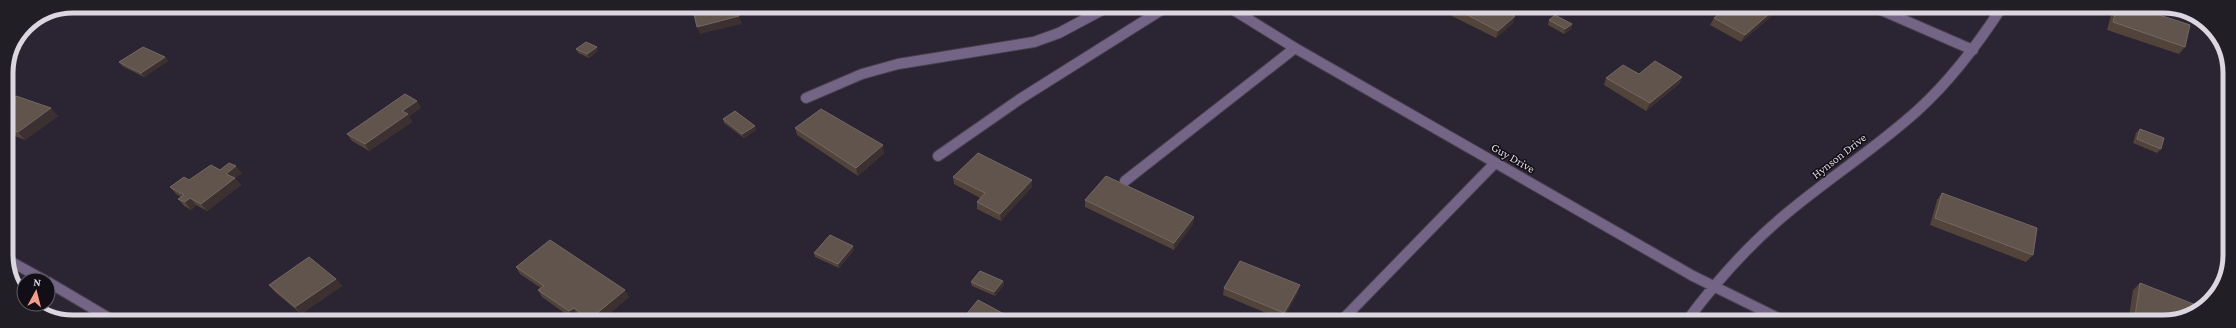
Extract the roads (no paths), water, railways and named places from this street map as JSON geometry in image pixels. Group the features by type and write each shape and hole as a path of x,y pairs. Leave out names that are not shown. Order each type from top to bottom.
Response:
{"street":[{"path":"806,98 862,74 898,64 1034,42 1059,33 1096,13"},
{"path":"938,156 1020,99 1157,13"},
{"name":"Guy Drive","path":"1240,13 1295,48 1713,287 1771,315"},
{"path":"1888,13 1973,50"},
{"name":"Hynson Drive","path":"1691,315 1713,287 1780,220 1904,121 1947,80 1973,50 1998,13"},
{"path":"1125,181 1295,48"},
{"path":"1347,315 1495,163"},
{"path":"14,263 30,272"},
{"path":"56,287 102,315"}]}
